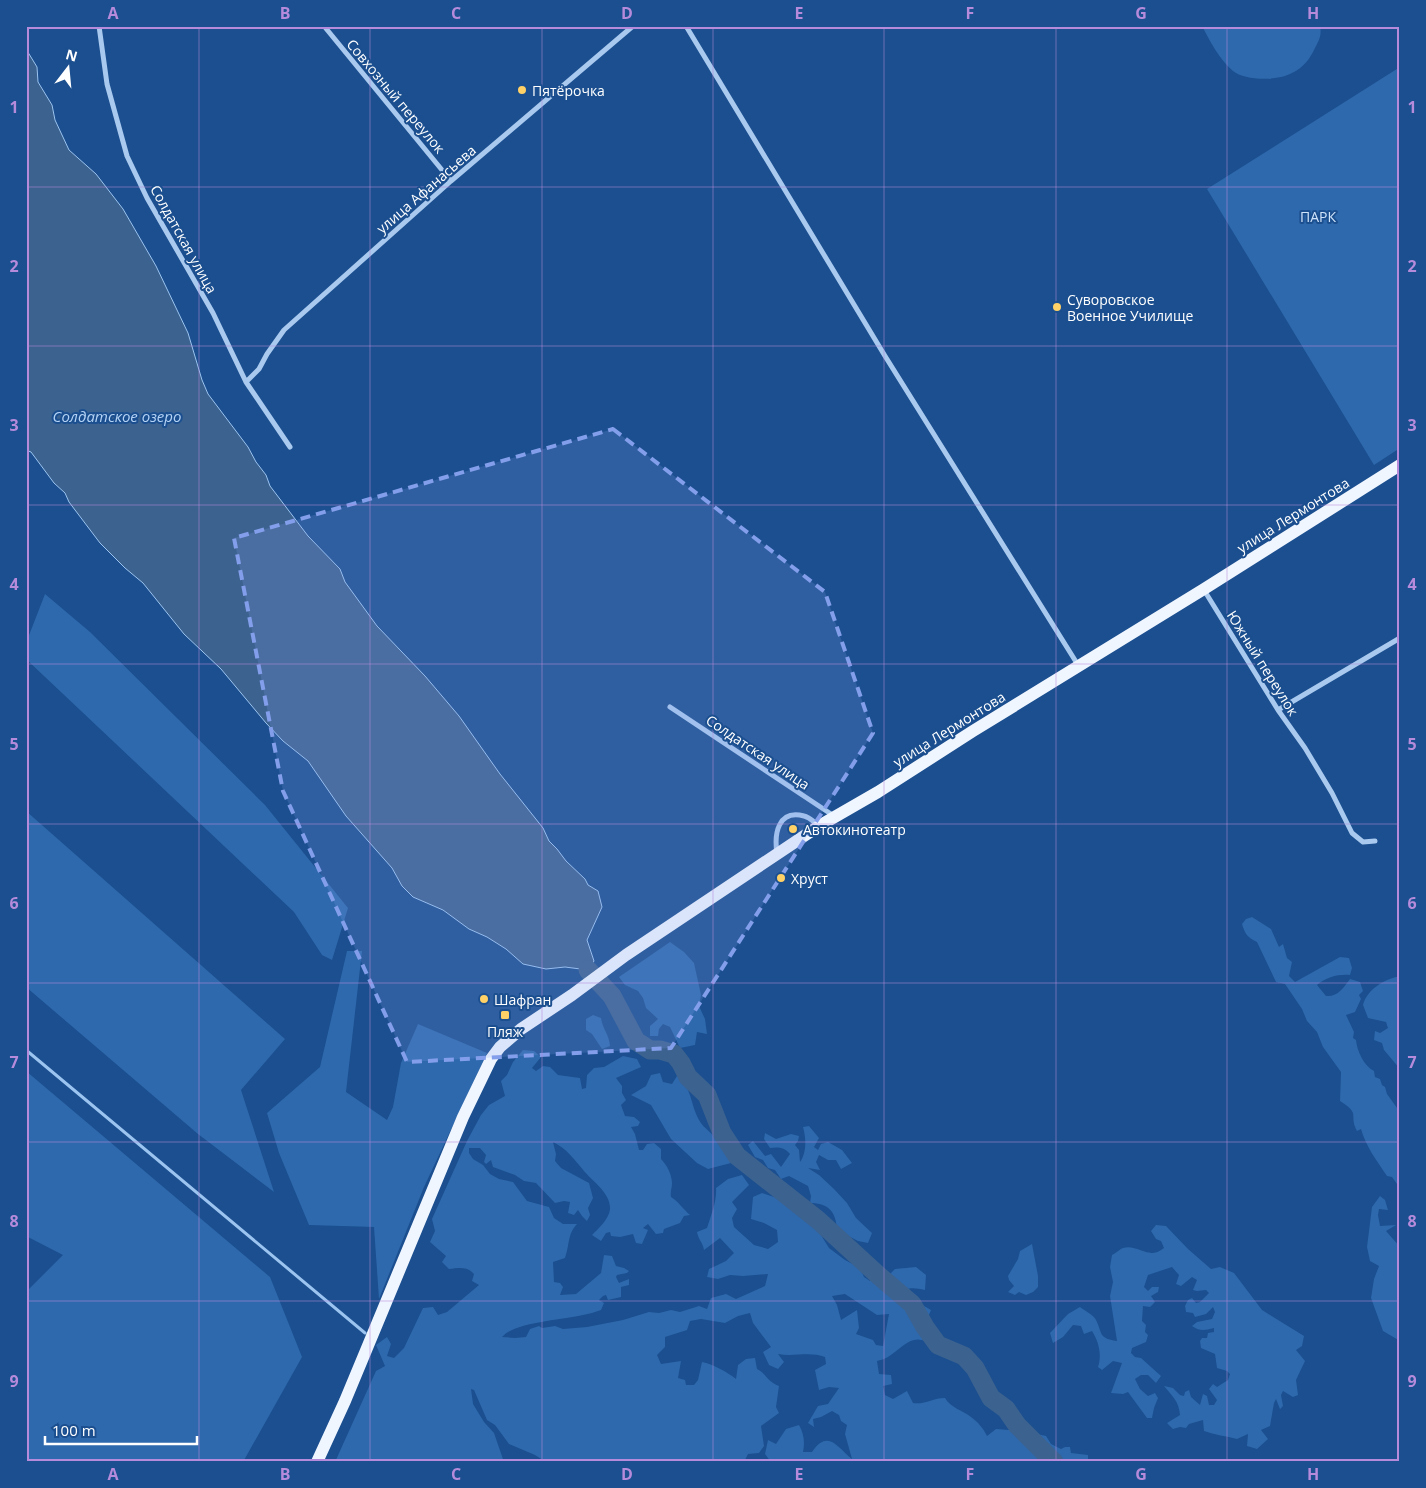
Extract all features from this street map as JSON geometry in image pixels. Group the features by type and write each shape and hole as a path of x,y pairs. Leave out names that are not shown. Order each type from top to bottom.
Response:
{"main road":[{"name":"улица Лермонтова","path":"317,1462 345,1401 476,1089 491,1059 500,1047 522,1029 626,955 834,816 878,792 1400,465"}],"street":[{"name":"Солдатская улица","path":"99,26 107,84 127,156 147,198 213,313 246,382 290,446"},
{"name":"Совхозный переулок","path":"324,26 452,180"},
{"name":"улица Афанасьева","path":"246,382 259,370 267,354 284,330 452,180 633,26"},
{"path":"686,26 885,356 1079,666"},
{"name":"Южный переулок","path":"1204,589 1278,710 1305,748 1332,793 1352,833 1362,842 1375,841"},
{"path":"1278,710 1400,638"},
{"name":"Солдатская улица","path":"670,707 834,816"},
{"path":"777,853 775,840 777,830 783,819 793,815 805,816 819,826"}],"highlighted area":[{"path":"613,429 825,592 873,733 671,1048 407,1062 283,791 234,538"}],"green space":[{"path":"1202,26 1320,26 1321,32 1311,56 1300,69 1286,76 1262,79 1245,77 1233,71 1219,55"},
{"name":"ПАРК","path":"1400,67 1400,448 1374,465 1207,189"},
{"path":"45,594 90,632 265,805 348,908 332,960 322,955 294,912 26,659 26,643"},
{"path":"26,811 285,1039 241,1090 274,1192 198,1134 26,987"},
{"path":"1252,917 1271,929 1279,947 1283,944 1287,958 1292,962 1289,976 1295,982 1340,957 1349,958 1352,968 1350,975 1333,977 1317,985 1326,996 1330,996 1340,991 1350,979 1360,982 1363,991 1359,995 1361,999 1355,1012 1346,1015 1354,1032 1353,1038 1356,1040 1362,1058 1367,1066 1374,1071 1375,1077 1380,1079 1387,1094 1400,1112 1400,1200 1398,1201 1397,1184 1392,1177 1387,1176 1366,1142 1361,1129 1357,1131 1351,1109 1340,1101 1341,1072 1323,1047 1317,1032 1307,1021 1302,1009 1285,984 1276,982 1257,942 1245,933 1242,924 1246,919"},
{"path":"670,942 684,952 694,963 701,995 699,1006 705,1019 707,1034 697,1032 695,1045 680,1048 670,1027 663,1024 659,1029 658,1036 650,1036 650,1026 658,1019 646,1008 643,998 638,991 625,985 619,977"},
{"path":"347,951 362,951 346,1092 387,1120 393,1107 401,1063 418,1024 487,1053 424,1187 379,1299 374,1227 309,1225 279,1153 267,1113 320,1067"},
{"path":"1400,976 1400,1069 1384,1050 1382,1043 1374,1040 1375,1031 1380,1033 1388,1028 1386,1022 1368,1018 1363,1005 1368,994 1377,986"},
{"path":"593,1015 601,1018 610,1046 602,1049 592,1034 586,1030 586,1019"},
{"path":"523,1050 534,1051 541,1057 532,1068 536,1071 543,1066 550,1067 558,1075 580,1078 582,1089 586,1088 587,1075 594,1068 604,1067 623,1056 637,1059 641,1067 616,1078 622,1086 622,1093 626,1100 621,1105 625,1116 634,1117 640,1122 638,1126 631,1127 639,1150 643,1150 647,1144 654,1143 661,1149 661,1159 671,1177 671,1197 690,1215 684,1216 680,1223 664,1229 663,1233 656,1234 648,1224 643,1228 648,1230 642,1244 636,1243 633,1234 620,1237 611,1236 610,1232 606,1233 601,1241 592,1235 608,1216 610,1209 607,1198 562,1148 553,1142 556,1154 555,1161 561,1168 589,1183 593,1198 588,1208 590,1215 587,1221 578,1210 574,1215 568,1213 570,1202 555,1203 536,1183 524,1181 515,1175 493,1167 491,1160 486,1164 484,1162 486,1155 480,1148 469,1148 469,1153 473,1159 483,1165 490,1174 499,1179 513,1182 527,1201 549,1207 554,1218 563,1224 577,1224 570,1236 565,1258 553,1262 554,1282 560,1283 563,1287 560,1295 576,1294 601,1273 604,1255 612,1256 616,1266 629,1271 616,1277 619,1283 629,1279 629,1285 621,1287 621,1297 608,1300 606,1295 603,1296 599,1300 604,1303 601,1310 585,1315 540,1322 517,1328 502,1337 526,1337 530,1329 539,1326 542,1328 555,1326 563,1329 587,1327 623,1320 649,1312 659,1313 671,1310 680,1312 699,1306 707,1309 711,1298 726,1294 736,1299 765,1286 768,1274 730,1275 718,1279 707,1277 709,1269 726,1261 734,1253 720,1238 704,1250 698,1237 697,1232 707,1228 715,1203 716,1188 728,1179 742,1175 749,1185 732,1202 737,1209 732,1218 734,1227 754,1245 768,1249 778,1242 777,1230 751,1219 753,1197 762,1193 777,1198 806,1217 819,1232 829,1248 860,1268 864,1277 870,1281 882,1268 890,1274 895,1269 916,1267 926,1275 925,1290 909,1288 895,1296 913,1310 924,1306 931,1310 926,1322 933,1333 936,1349 922,1340 911,1341 887,1358 877,1361 879,1374 891,1375 892,1384 883,1386 885,1395 893,1399 907,1391 913,1403 945,1398 953,1407 976,1421 987,1436 996,1429 1009,1430 1024,1424 1028,1432 1046,1436 1051,1444 1061,1449 1070,1447 1071,1453 1088,1455 1088,1459 1097,1462 771,1462 765,1454 768,1440 776,1444 786,1429 799,1425 804,1438 803,1452 812,1452 823,1441 828,1441 833,1442 852,1459 845,1434 847,1425 841,1421 839,1415 832,1411 813,1419 814,1427 808,1423 818,1406 828,1404 839,1388 829,1387 819,1390 815,1370 826,1364 825,1357 814,1354 778,1354 784,1362 778,1369 769,1365 763,1352 771,1347 753,1323 750,1313 738,1316 725,1323 701,1319 690,1321 687,1330 665,1337 665,1347 657,1355 661,1364 681,1361 678,1378 685,1380 686,1385 694,1385 698,1380 702,1362 720,1369 736,1379 738,1365 746,1359 755,1358 757,1369 771,1382 779,1386 776,1407 779,1413 761,1426 764,1446 759,1453 748,1454 744,1462 546,1462 509,1444 495,1425 487,1420 474,1390 471,1389 473,1404 484,1422 494,1433 504,1462 335,1462 376,1371 385,1366 376,1345 387,1337 391,1344 387,1356 394,1358 404,1348 423,1308 433,1307 438,1315 447,1312 479,1285 472,1281 474,1274 469,1270 463,1268 449,1269 442,1262 446,1256 430,1242 435,1231 432,1219 467,1141 481,1115 489,1105 505,1096 501,1081 507,1075 513,1062","holes":["845,1294 877,1315 889,1314 883,1346 876,1345 873,1340 856,1334 859,1328 857,1310 841,1320 837,1305 832,1296"]},
{"path":"26,1071 270,1277 302,1357 243,1462 26,1462 26,1292 63,1255 26,1236"},
{"path":"660,1073 663,1082 672,1084 677,1076 686,1087 699,1120 722,1145 731,1163 708,1169 697,1163 671,1139 651,1105 631,1095 646,1086 651,1075"},
{"path":"809,1126 819,1138 814,1147 818,1150 821,1144 828,1142 842,1150 852,1163 841,1169 836,1160 828,1160 819,1155 816,1162 820,1170 808,1168 834,1189 847,1203 856,1218 872,1233 868,1243 858,1241 837,1230 835,1218 827,1207 817,1203 810,1203 811,1196 808,1186 789,1176 781,1179 775,1170 768,1168 763,1160 755,1157 748,1145 753,1141 765,1156 771,1154 781,1167 790,1154 781,1148 770,1148 764,1139 765,1133 776,1139 791,1134 799,1136 795,1145 799,1150 800,1162 804,1154 805,1145 803,1127"},
{"path":"1380,1196 1385,1200 1388,1210 1379,1209 1380,1226 1396,1225 1386,1231 1400,1247 1400,1341 1383,1331 1371,1298 1374,1279 1379,1266 1370,1261 1367,1247 1372,1207"},
{"path":"1156,1225 1166,1226 1211,1269 1220,1267 1234,1273 1262,1310 1304,1336 1302,1346 1296,1350 1305,1361 1296,1380 1298,1395 1293,1397 1283,1391 1281,1395 1283,1406 1280,1409 1276,1399 1270,1426 1261,1430 1268,1439 1257,1449 1247,1446 1248,1434 1237,1439 1204,1431 1203,1420 1189,1424 1186,1428 1173,1429 1167,1423 1180,1415 1177,1402 1164,1386 1173,1388 1180,1395 1184,1396 1185,1392 1189,1390 1191,1397 1200,1405 1203,1394 1207,1396 1209,1405 1214,1405 1217,1400 1209,1389 1213,1384 1217,1387 1228,1380 1230,1374 1217,1368 1215,1354 1201,1348 1200,1341 1202,1338 1207,1338 1208,1333 1214,1332 1214,1328 1201,1330 1192,1326 1197,1322 1212,1319 1215,1312 1213,1307 1206,1314 1195,1317 1193,1313 1186,1312 1185,1306 1188,1300 1192,1298 1196,1303 1200,1302 1209,1293 1206,1290 1193,1290 1197,1280 1192,1277 1181,1286 1176,1284 1179,1275 1172,1267 1148,1275 1144,1287 1148,1291 1152,1287 1159,1287 1158,1292 1151,1296 1155,1302 1150,1307 1143,1306 1142,1321 1146,1325 1145,1332 1148,1335 1146,1342 1132,1348 1131,1353 1135,1357 1141,1358 1161,1376 1156,1383 1148,1375 1141,1375 1135,1379 1140,1389 1148,1396 1155,1393 1158,1398 1152,1418 1147,1418 1128,1392 1123,1394 1111,1393 1122,1363 1113,1361 1102,1370 1098,1367 1099,1349 1092,1331 1084,1334 1081,1326 1073,1325 1063,1337 1053,1343 1050,1333 1068,1314 1080,1307 1095,1318 1104,1337 1117,1341 1110,1296 1113,1282 1110,1267 1112,1255 1123,1248 1129,1247 1148,1253 1158,1252 1164,1248 1161,1241 1156,1239 1151,1231"},
{"path":"1032,1244 1038,1276 1038,1287 1026,1295 1019,1292 1015,1295 1008,1292 1014,1286 1008,1276 1018,1259 1020,1251"}],"water":[{"name":"Солдатское озеро","path":"26,49 37,67 38,82 52,105 55,120 69,150 96,174 123,209 156,266 188,333 208,394 248,447 266,475 270,486 308,536 340,569 345,582 377,626 425,676 459,716 500,774 543,828 549,841 585,879 588,885 598,891 602,907 587,940 594,961 588,970 565,967 546,969 523,964 506,949 487,937 469,929 443,910 413,897 402,886 392,868 346,816 308,761 283,741 221,669 184,634 143,583 100,543 69,502 65,493 54,483 31,452 26,450"}],"waterway":[{"path":"588,970 612,996 636,1041 650,1050 660,1050 674,1054 688,1077 707,1095 722,1133 737,1156 818,1220 912,1304 938,1345 964,1356 975,1368 991,1398 1006,1409 1017,1425 1054,1462"},
{"path":"26,1050 365,1333"}],"place":[{"name":"Пятёрочка","path":"522,90"},
{"name":"Суворовское Военное Училище","path":"1057,307"},
{"name":"Автокинотеатр","path":"793,829"},
{"name":"Хруст","path":"781,878"},
{"name":"Шафран","path":"484,999"},
{"name":"Пляж","path":"505,1015"}]}
